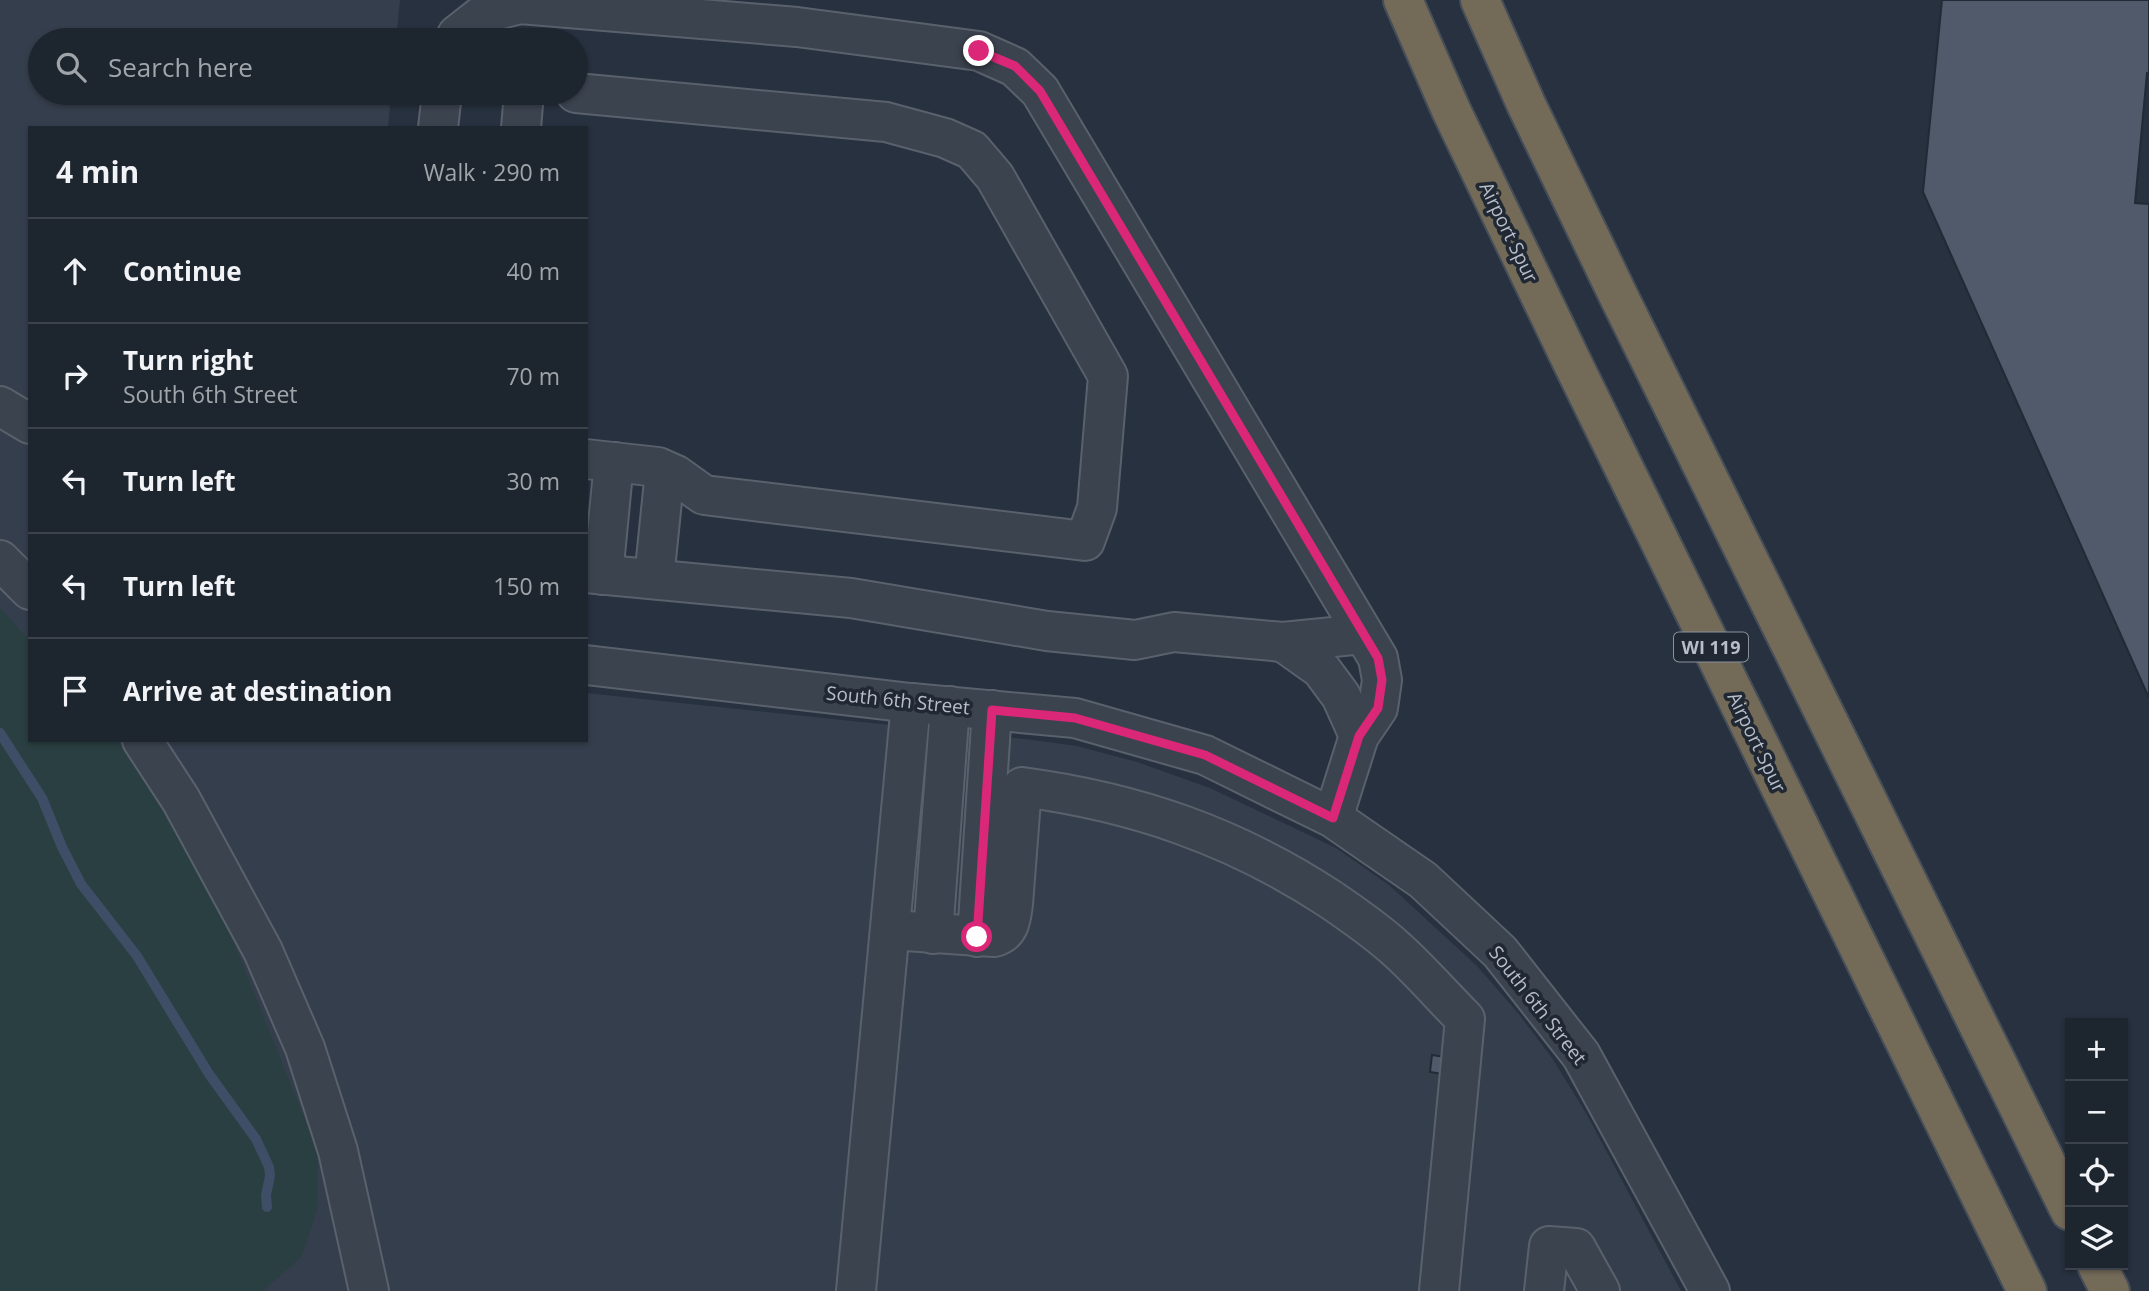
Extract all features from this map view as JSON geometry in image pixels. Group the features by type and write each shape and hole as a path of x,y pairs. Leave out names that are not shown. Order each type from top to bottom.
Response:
{"highway":[{"name":"Airport Spur","path":"1403,0 1451,110 1582,383 2027,1291"},
{"path":"1480,0 1526,104 1609,276 2068,1207"},
{"path":"2100,1270 2110,1291"}],"street":[{"path":"466,28 485,13 520,4 834,32 979,51 1015,66 1040,91 1378,658 1382,680 1378,708 1359,736 1333,818"},
{"path":"588,94 886,122 945,138 972,150 995,177 1108,376 1097,508 1085,541 704,495 676,475 665,471 648,466 598,461"},
{"path":"438,126 441,105"},
{"path":"521,126 523,105"},
{"path":"0,406 28,423"},
{"path":"598,461 595,574 851,598 1047,631 1122,639 1135,640 1174,632 1283,642 1363,634"},
{"path":"588,527 598,461"},
{"path":"654,579 665,471"},
{"path":"0,560 28,588"},
{"path":"1283,642 1321,669 1341,696 1359,736"},
{"name":"South 6th Street","path":"588,665 1075,718 1205,755 1333,818 1423,880 1500,952 1581,1055 1710,1291"},
{"path":"856,1291 934,934 951,706"},
{"path":"934,934 951,706"},
{"path":"143,742 181,800 263,951 305,1048 338,1151 369,1291"},
{"path":"934,934 1001,935 1010,922 1022,787 1108,801 1177,822 1236,846 1293,875 1374,930 1394,946 1465,1019 1439,1291"},
{"path":"1544,1291 1549,1246 1576,1248 1600,1291"}],"shaded area":[{"path":"0,0 400,0 397,28 28,28 28,105 390,105 388,126 28,126 28,742 588,742 588,693 1033,740 1077,746 1137,762 1210,788 1336,848 1389,885 1477,966 1552,1058 1586,1113 1681,1291 0,1291"}],"green space":[{"path":"0,608 28,639 28,742 118,742 209,881 318,1152 317,1210 301,1257 263,1291 0,1291"}],"building":[{"path":"1942,0 2149,0 2149,74 2147,73 2135,203 2149,204 2149,698 1923,192"},
{"path":"1432,1055 1445,1057 1443,1074 1430,1072"}],"waterway":[{"path":"0,733 42,798 81,884 137,956 209,1074 256,1139 269,1167 267,1207"}],"route":[{"path":"977,937 992,710 1075,718 1205,755 1333,818 1359,736 1378,708 1382,680 1378,658 1040,91 1015,66 979,51"}]}
